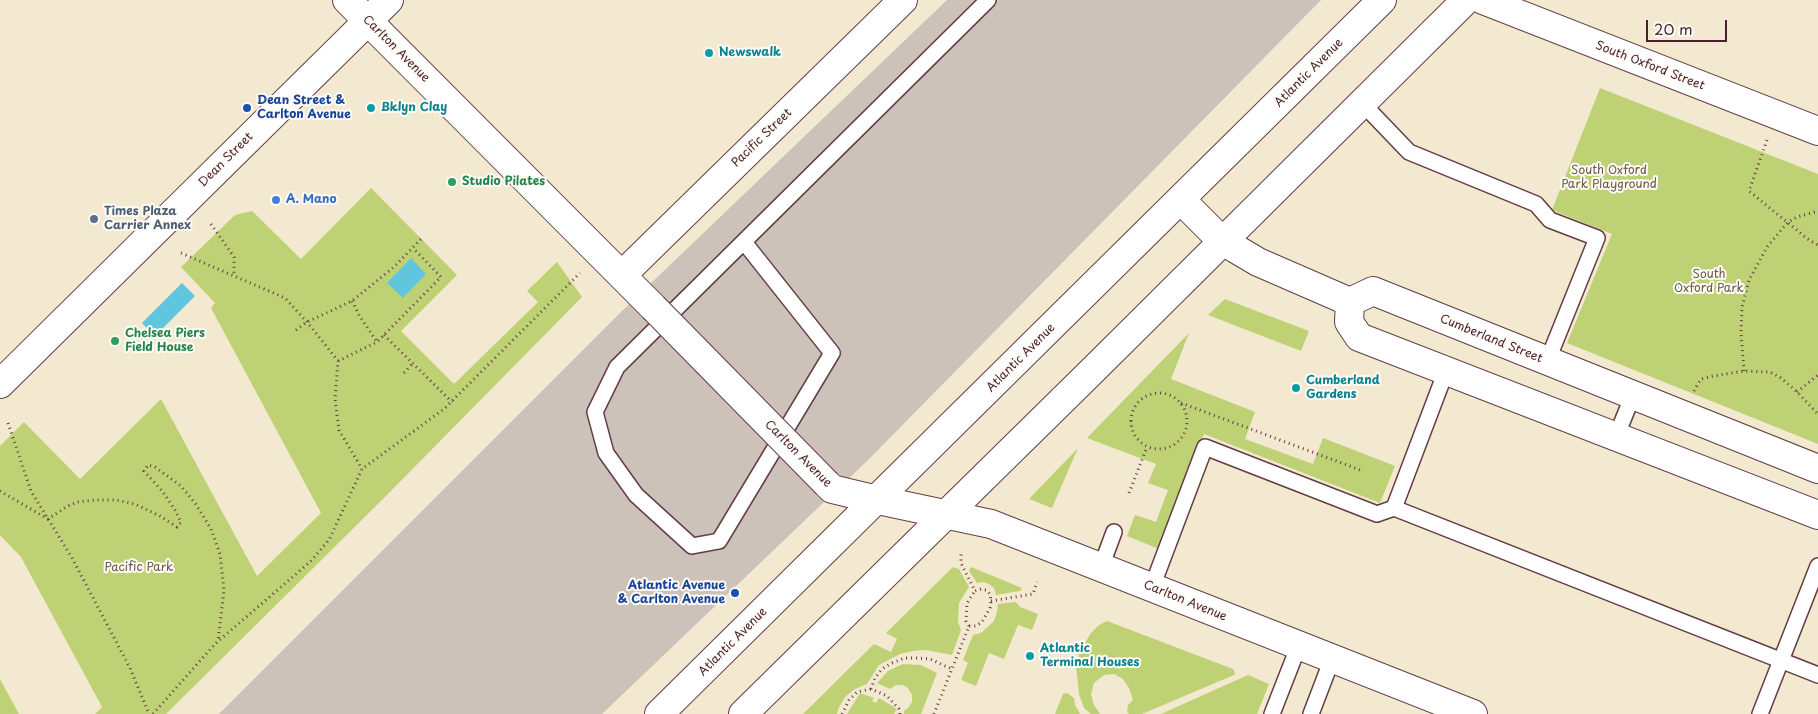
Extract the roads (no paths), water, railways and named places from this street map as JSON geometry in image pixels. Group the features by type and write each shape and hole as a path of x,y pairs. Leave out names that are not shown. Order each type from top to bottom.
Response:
{"street":[{"name":"Carlton Avenue","path":"347,0 622,275 832,489 991,524 1473,714"},
{"name":"Dean Street","path":"0,384 389,0"},
{"name":"Pacific Street","path":"622,275 903,0"},
{"name":"Atlantic Avenue","path":"659,714 878,500 1382,0"},
{"path":"743,714 1466,0"},
{"name":"South Oxford Street","path":"1483,0 1818,132"},
{"path":"1181,200 1223,241 1258,262 1350,302 1349,322 1359,337 1818,515"},
{"name":"Cumberland Street","path":"1350,302 1373,291 1818,469"}],"lane":[{"path":"744,242 832,353 720,541 692,546 636,494 606,453 595,412 617,367 988,0"},
{"path":"1362,103 1409,152 1536,204 1550,220 1597,238 1547,362"},
{"path":"1394,508 1446,371"},
{"path":"1616,437 1633,395"},
{"path":"1152,587 1205,447 1377,514 1394,508 1818,675"},
{"path":"1100,567 1114,532"},
{"path":"1760,714 1818,566"},
{"path":"1272,714 1299,646"},
{"path":"1311,714 1332,659"}],"water":[{"path":"411,258 426,274 403,298 387,283"},
{"path":"182,283 195,296 155,336 142,323"}],"place":[{"name":"Newswalk","path":"709,53"},
{"name":"Dean Street & Carlton Avenue","path":"247,108"},
{"name":"Bklyn Clay","path":"371,108"},
{"name":"Studio Pilates","path":"452,182"},
{"name":"A. Mano","path":"276,200"},
{"name":"Times Plaza Carrier Annex","path":"94,219"},
{"name":"Chelsea Piers Field House","path":"115,341"},
{"name":"Cumberland Gardens","path":"1296,388"},
{"name":"Atlantic Avenue & Carlton Avenue","path":"735,593"},
{"name":"Atlantic Terminal Houses","path":"1030,656"}],"park label":[{"name":"South Oxford Park Playground","path":"1609,178"},
{"name":"South Oxford Park","path":"1709,282"},
{"name":"Pacific Park","path":"139,568"}]}
